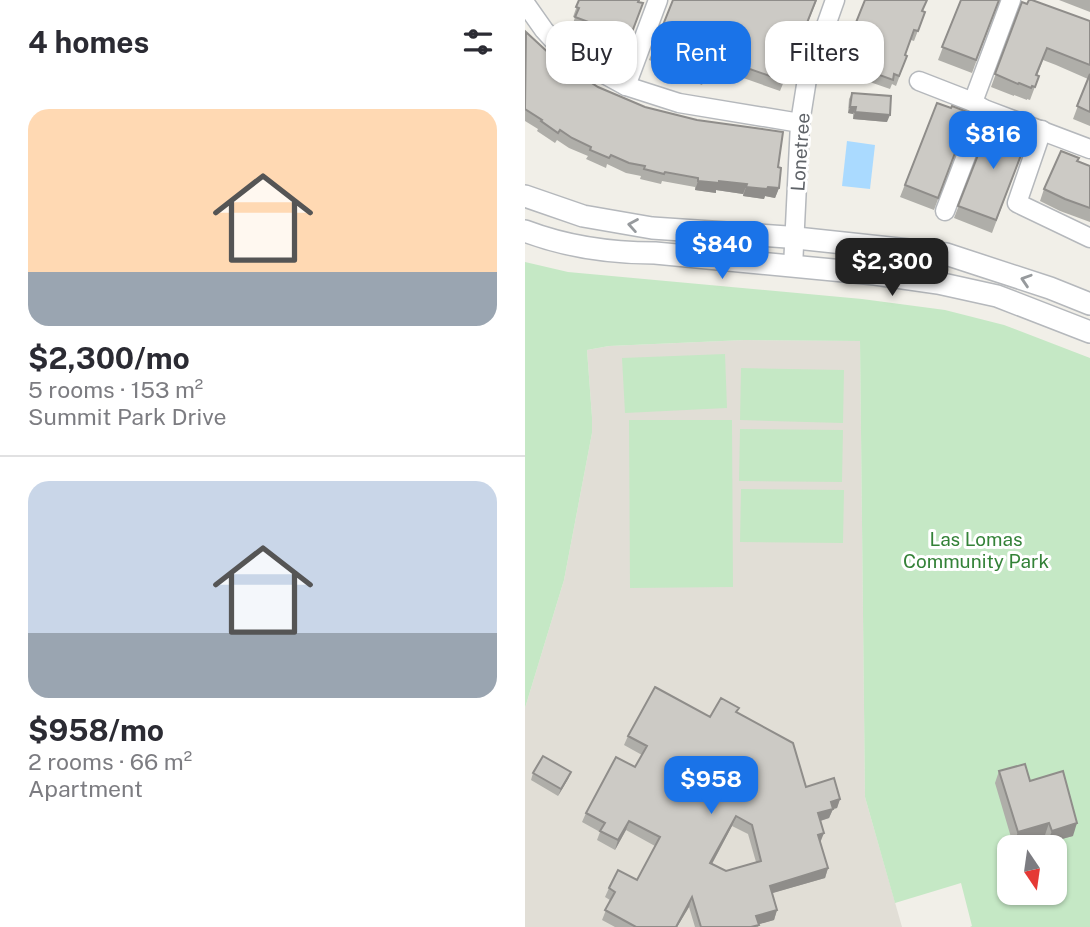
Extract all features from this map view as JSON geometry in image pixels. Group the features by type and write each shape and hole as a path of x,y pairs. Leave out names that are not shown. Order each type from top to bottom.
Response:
{"street":[{"path":"626,86 658,0"},
{"name":"Lonetree","path":"793,267 800,123 807,79 835,0"},
{"path":"945,211 1011,0"},
{"path":"525,3 564,52 626,86 679,103 800,123"},
{"path":"919,80 1090,149"},
{"path":"1042,130 1017,203 1090,237"},
{"path":"525,196 583,216 652,228 795,237 946,254 1090,304"},
{"path":"525,231 552,241 620,253 655,253 875,274 938,283 996,296 1090,332"}],"shaded area":[{"path":"745,340 860,341 865,797 902,927 525,927 525,708 564,580 592,433 587,350 609,346"}],"green space":[{"name":"Las Lomas Community Park","path":"525,262 568,272 862,299 945,310 1004,325 1090,358 1090,927 970,927 972,926 961,883 895,903 865,797 860,341 745,340 609,346 587,350 592,433 564,580 525,708"},
{"path":"725,354 727,408 625,413 622,358"},
{"path":"741,368 844,370 843,423 740,420"},
{"path":"629,420 732,420 733,587 630,588"},
{"path":"740,429 843,430 842,482 739,481"},
{"path":"741,489 844,490 843,543 740,542"}],"water":[{"path":"847,141 875,145 870,189 842,186"}],"building":[{"path":"579,0 639,0 638,2 643,3 636,21 586,21 575,17 579,8 576,7"},
{"path":"673,0 816,0 808,21 765,21 765,74 751,69 751,21 665,21"},
{"path":"865,0 927,0 918,31 914,30 899,76 894,74 893,80 884,77 884,21 857,21"},
{"path":"961,0 999,0 976,60 942,47"},
{"path":"1029,0 1090,21 1090,65 1047,48 1036,75 1039,76 1035,87 1018,84 995,74 1022,2 1027,4"},
{"path":"526,32 546,50 546,84 593,84 645,107 697,120 783,132 778,167 781,168 779,188 698,181 698,178 644,169 645,166 611,155 609,158 590,150 591,147 560,130 558,133 525,109"},
{"path":"1090,74 1090,112 1077,106"},
{"path":"852,93 891,96 890,115 855,112 856,107 850,107"},
{"path":"937,103 970,113 938,198 905,185"},
{"path":"991,122 1028,137 996,220 958,206"},
{"path":"1061,151 1090,166 1090,208 1044,189"},
{"path":"655,687 710,717 721,698 739,708 736,712 793,743 806,787 834,778 840,799 831,802 833,809 818,813 824,833 818,835 828,868 770,886 777,910 756,916 759,925 751,927 701,927 692,897 676,927 636,927 605,910 615,892 609,888 618,870 637,880 660,837 629,821 618,840 600,831 605,823 586,813 616,757 635,767 647,746 628,736","holes":["736,816 752,825 761,861 726,871 710,863"]},
{"path":"543,756 571,772 561,789 533,773"},
{"path":"1025,764 1030,781 1063,771 1077,823 1052,831 1049,823 1018,832 999,771"}]}
